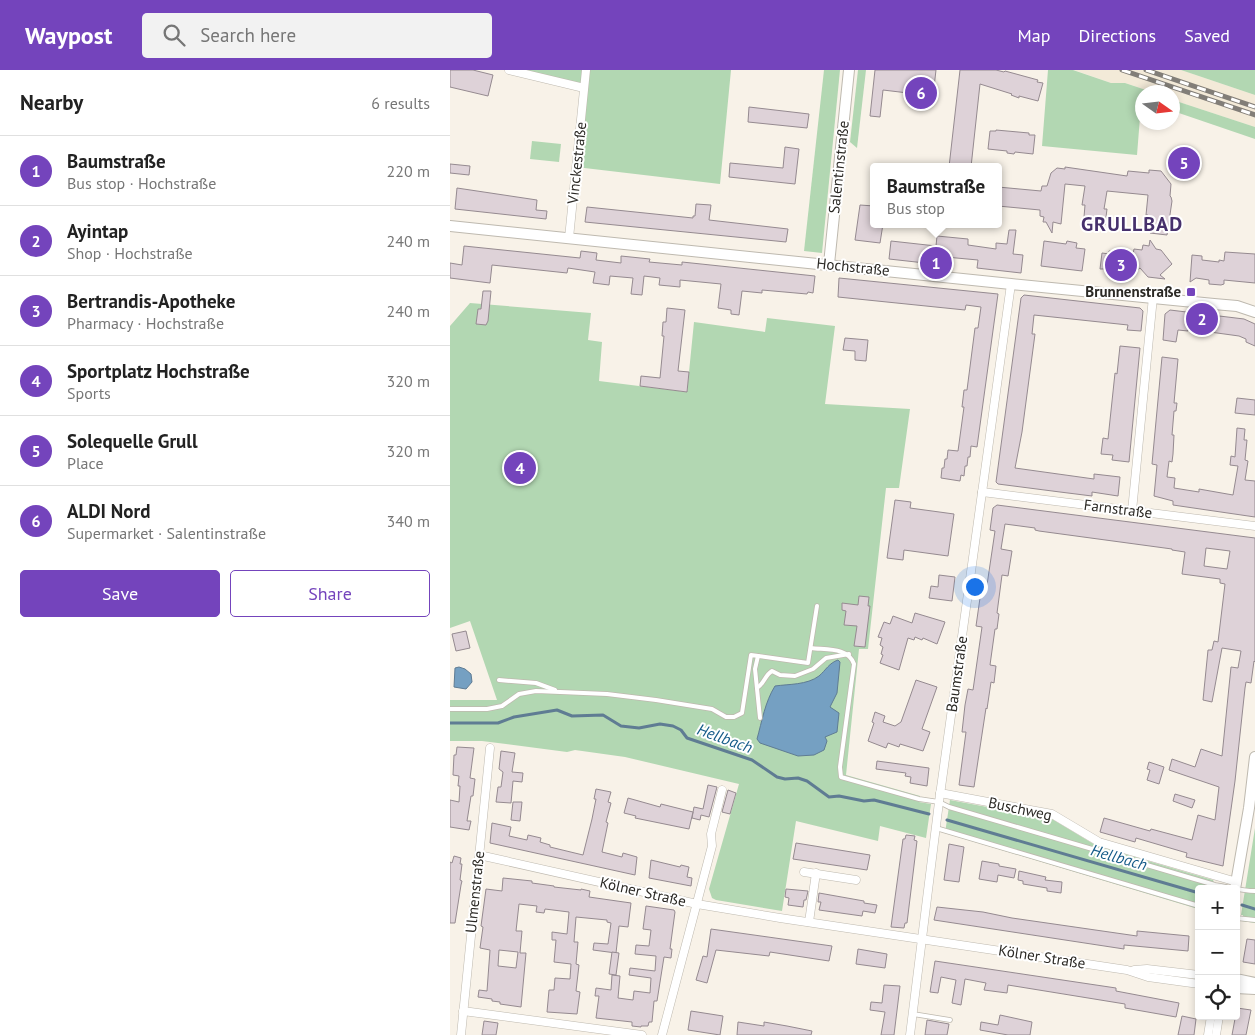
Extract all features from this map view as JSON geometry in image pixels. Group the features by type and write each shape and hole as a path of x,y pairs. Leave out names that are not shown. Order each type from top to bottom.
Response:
{"street":[{"path":"511,70 584,88"},
{"name":"Vinckestraße","path":"569,238 586,70"},
{"name":"Salentinstraße","path":"829,264 849,70"},
{"name":"Hochstraße","path":"450,226 1153,297 1237,306 1255,312"},
{"name":"Baumstraße","path":"910,1035 940,793 1011,284"},
{"path":"1132,511 1153,297"},
{"name":"Farnstraße","path":"982,492 1255,526"},
{"name":"Ulmenstraße","path":"461,1035 490,748"},
{"path":"1236,885 1255,757"},
{"path":"662,1035 712,846 711,834 722,790"},
{"name":"Buschweg","path":"940,793 1052,814 1099,842 1233,885"},
{"name":"Kölner Straße","path":"479,855 697,904 1127,970 1148,977 1195,983"},
{"path":"804,872 856,880"},
{"path":"809,922 816,873"},
{"name":"Kölner Straße","path":"1127,970 1147,969 1195,975"},
{"path":"1240,980 1255,983"},
{"path":"1240,988 1255,989"},
{"path":"464,1011 642,1035"},
{"path":"1208,1035 1210,1020"},
{"path":"1216,1035 1218,1020"}],"lane":[{"path":"450,709 487,709 502,706 519,694 560,692 607,694 656,700 712,709 726,717 734,717 742,713 750,655 808,663 817,606"},
{"path":"811,648 845,652 852,656 854,664 840,767 842,777 919,799 939,802 949,807 1215,885"},
{"path":"757,688 772,671 780,675 795,676 813,669 826,658 849,654"},
{"path":"758,656 755,669 760,718"},
{"path":"499,680 536,683 560,692"},
{"path":"936,828 1195,905"},
{"path":"1240,889 1255,891"},
{"path":"1240,918 1255,920"},
{"path":"912,1014 950,1020"}],"shaded area":[{"path":"1074,70 1181,70 1255,95 1255,127 1180,102 1180,85 1135,86 1125,83 1111,83"}],"green space":[{"path":"511,70 731,70 720,184 576,167 584,88"},
{"path":"824,70 840,70 822,253 804,251"},
{"path":"858,70 866,70 857,148 850,142"},
{"path":"1048,70 1073,70 1111,83 1125,83 1135,86 1135,130 1139,130 1137,155 1042,146"},
{"path":"1181,70 1255,70 1255,95"},
{"path":"1180,102 1255,127 1255,139 1180,113"},
{"path":"532,141 561,144 559,162 530,159"},
{"path":"470,303 591,313 588,340 602,342 599,381 687,392 694,322 765,332 767,318 835,326 825,404 910,409 899,488 886,488 868,649 859,649 846,775 920,796 919,802 931,804 926,838 880,826 878,841 796,821 782,911 716,900 712,898 709,889 739,784 625,757 482,741 450,741 450,700 497,700 470,621 450,628 450,326"},
{"path":"950,800 1052,819 1097,846 1213,880 1215,885 1195,885 1195,908 945,833"},
{"path":"1255,828 1255,923 1242,921 1243,915 1241,915"}],"water":[{"path":"838,660 840,662 837,693 830,707 839,713 837,732 825,737 827,741 824,750 814,755 798,756 760,743 757,739 762,719 775,686 803,683 814,679"},
{"path":"459,667 471,674 472,682 466,689 454,687 455,668"}],"building":[{"path":"450,70 473,70 493,75 488,96 450,87"},
{"path":"875,70 936,70 933,96 883,90 880,117 870,116"},
{"path":"960,70 1005,71 1043,83 1038,101 1019,96 1019,98 980,84 971,163 949,163"},
{"path":"749,107 809,114 807,128 748,122"},
{"path":"996,130 1035,135 1033,154 1015,152 1014,154 1007,153 1007,151 988,149 990,131"},
{"path":"785,147 799,149 795,184 729,177 730,163 783,168"},
{"path":"450,164 470,166 469,175 450,173"},
{"path":"1065,167 1127,176 1128,171 1149,173 1149,170 1161,171 1171,184 1170,196 1172,201 1167,235 1150,233 1151,228 1147,228 1148,195 1107,191 1104,209 1107,209 1105,225 1087,222 1087,217 1084,217 1085,205 1082,205 1085,186 1065,184 1061,224 1053,222 1052,233 1046,222 1043,222 1044,217 1040,216 1040,210 1002,206 1002,187 1041,191 1042,186 1047,186 1051,173 1057,168 1065,169"},
{"path":"457,188 537,200 536,210 547,211 546,219 455,209"},
{"path":"696,204 711,205 709,220 788,229 786,242 585,222 587,207 693,218 695,216"},
{"path":"860,205 870,206 870,228 882,228 880,243 855,240"},
{"path":"1009,230 1016,230 1013,254 1023,255 1021,273 977,268 978,260 935,256 934,264 889,259 891,241 936,246 937,236 968,239 968,245 996,249 996,243 1007,244"},
{"path":"1150,240 1156,249 1161,250 1172,264 1160,275 1165,279 1148,277 1140,268 1132,274 1131,272 1118,271 1118,275 1107,274 1107,269 1100,269 1102,253 1109,254 1109,251 1133,254 1134,249 1142,250 1143,245 1149,246"},
{"path":"1044,241 1066,244 1067,241 1077,243 1076,248 1085,249 1082,271 1041,266"},
{"path":"464,246 580,258 581,251 597,253 596,260 621,263 621,256 650,259 649,262 682,265 682,262 815,276 813,293 762,290 762,293 742,291 739,315 731,314 731,310 718,308 721,284 680,280 680,287 659,285 660,278 644,276 642,295 631,294 633,278 610,276 609,285 593,283 595,272 568,268 567,273 492,265 490,283 450,278 450,263 462,265"},
{"path":"1225,252 1255,254 1255,283 1224,280 1224,284 1221,285 1209,284 1209,280 1196,278 1190,282 1192,255 1202,256 1202,260 1219,262 1219,260 1224,261"},
{"path":"839,278 998,294 977,447 971,446 970,457 968,457 964,476 961,475 960,481 941,478 942,468 944,468 945,459 947,459 948,450 958,451 964,407 962,407 964,390 967,390 975,328 978,328 981,307 966,305 965,310 838,297"},
{"path":"483,291 491,291 486,325 476,324 478,309 481,309"},
{"path":"1024,295 1140,308 1143,311 1141,331 1127,330 1128,325 1034,315 1032,334 1035,334 1022,432 1015,468 1094,479 1094,474 1120,477 1118,496 1092,492 1092,496 998,484 996,482 1021,298"},
{"path":"667,308 685,310 678,371 689,372 687,392 640,386 641,376 660,378 664,336 662,336 663,322 666,322"},
{"path":"1170,310 1244,319 1255,324 1255,346 1239,336 1188,329 1188,331 1178,330 1176,342 1163,340 1165,314"},
{"path":"845,338 868,340 866,361 855,360 855,351 843,350"},
{"path":"1120,346 1140,348 1129,462 1112,460 1113,455 1101,454 1103,438 1108,439 1115,373 1117,374"},
{"path":"1162,357 1178,359 1174,403 1177,403 1176,411 1174,411 1172,435 1174,435 1173,454 1172,462 1169,461 1167,477 1175,478 1174,488 1199,492 1199,489 1233,495 1238,466 1230,465 1231,456 1235,457 1237,428 1245,429 1244,440 1247,440 1245,460 1248,461 1245,480 1255,481 1255,517 1173,505 1173,501 1154,496 1157,465 1152,464"},
{"path":"1237,398 1255,400 1255,415 1235,413"},
{"path":"895,500 911,502 910,508 954,514 948,556 904,550 903,560 887,558"},
{"path":"997,505 1255,538 1255,662 1251,683 1246,682 1245,688 1223,866 1186,857 1187,853 1136,838 1135,842 1100,832 1104,818 1192,840 1198,815 1215,820 1219,787 1169,770 1172,759 1195,767 1201,749 1222,756 1231,667 1238,668 1241,651 1222,648 1212,702 1203,700 1208,650 1212,650 1214,641 1218,642 1225,584 1220,583 1220,579 1182,574 1185,552 1039,531 1035,530 1035,528 1005,524 1001,549 1012,551 1008,576 1002,575 997,629 995,629 990,665 996,666 994,683 991,682 974,787 959,785 966,732 962,732 965,705 968,689 973,690 982,627 976,626 982,584 987,585 995,531 990,530 993,508","holes":["1206,548 1230,551 1227,569 1204,566"]},
{"path":"939,575 955,577 952,601 929,598 931,586 938,587"},
{"path":"859,596 869,597 868,606 870,606 865,647 854,646 857,626 844,625 846,611 842,610 842,603 858,605"},
{"path":"915,613 945,622 937,644 923,638 922,640 915,637 914,640 908,638 899,670 880,663 883,647 880,645 882,638 878,637 884,622 890,624 893,616 912,623"},
{"path":"466,631 470,648 456,651 452,634"},
{"path":"916,680 937,687 922,729 930,732 923,751 900,744 899,747 888,743 886,748 868,741 874,723 872,722 875,712 885,716 883,722 895,726 901,722"},
{"path":"457,747 474,748 470,778 475,779 467,821 471,821 469,830 450,827 450,800 459,802 459,776 453,775 454,755 456,755"},
{"path":"501,751 515,753 512,772 523,773 522,782 513,781 511,803 496,802 503,772 499,769"},
{"path":"877,761 929,768 927,786 910,783 911,777 905,776 906,773 876,769"},
{"path":"1149,762 1164,767 1159,784 1147,780 1150,770 1147,769"},
{"path":"708,785 717,787 709,817 701,815 700,820 692,818 694,807 703,809"},
{"path":"596,789 611,792 608,802 611,803 606,822 608,823 602,852 622,857 623,853 637,857 635,875 490,843 492,823 511,827 509,836 527,840 528,835 541,838 540,842 550,845 550,847 583,855 596,799 594,799"},
{"path":"728,790 736,793 730,814 722,812"},
{"path":"1175,794 1195,800 1192,808 1173,801"},
{"path":"628,798 660,807 661,804 693,812 689,829 635,818 636,816 624,813"},
{"path":"513,802 522,802 520,821 511,820"},
{"path":"906,835 915,836 914,840 917,841 907,923 905,923 904,928 891,927 903,839 905,839"},
{"path":"796,843 870,855 867,870 793,859"},
{"path":"949,844 964,847 959,882 944,880"},
{"path":"454,856 461,858 460,880 462,881 455,923 450,923 450,862 452,863"},
{"path":"651,860 680,867 681,865 689,867 687,877 692,878 691,886 649,878"},
{"path":"982,861 1016,869 1014,878 998,875 997,882 979,879"},
{"path":"1019,871 1046,877 1045,880 1062,882 1061,893 1047,891 1047,888 1023,884 1023,881 1018,880"},
{"path":"503,878 532,881 532,883 554,887 581,889 590,891 589,897 631,903 628,927 619,926 616,953 593,950 594,943 608,944 611,923 607,922 607,920 576,917 574,942 578,942 576,964 579,965 576,991 580,992 577,1014 547,1012 549,990 554,990 555,978 570,979 571,964 554,962 556,940 552,940 552,932 567,934 569,912 545,909 544,913 536,912 537,906 519,904 516,931 522,931 520,953 526,953 521,1007 500,1004 500,1002 492,1001 492,999 478,997 479,990 487,991 490,950 480,948 486,889 502,891","holes":["499,950 518,952 516,968 498,966"]},
{"path":"786,889 808,891 803,907 788,905 789,898 785,897"},
{"path":"819,893 877,905 875,913 863,911 862,916 819,910 821,902 818,902"},
{"path":"646,906 674,910 675,912 670,949 672,949 671,958 664,957 657,1001 654,1001 652,1022 649,1022 648,1026 641,1027 632,1026 632,1022 596,1018 599,996 595,996 596,988 611,990 612,975 620,976 618,998 633,1000 634,991 650,993 651,978 629,975 630,968 655,971 656,956 635,954 636,945 649,946 651,930 643,929"},
{"path":"937,907 983,912 1137,936 1137,931 1189,936 1188,951 1124,945 1124,949 934,920"},
{"path":"711,929 832,946 829,961 770,952 769,956 716,950 707,983 696,980 703,956 707,957"},
{"path":"1247,939 1255,940 1255,964 1243,962"},
{"path":"858,949 887,954 885,968 856,964"},
{"path":"612,952 619,953 616,975 609,974"},
{"path":"935,961 1116,988 1116,991 1179,1003 1176,1017 1125,1008 1125,1004 1008,985 1007,993 984,990 986,983 965,979 961,1005 952,1003 956,980 941,977 938,993 930,992"},
{"path":"884,985 900,986 894,1035 881,1035 885,1012 870,1010 871,1002 882,1003"},
{"path":"1240,1008 1251,1010 1246,1035 1232,1035 1235,1020 1240,1020"},
{"path":"691,1011 723,1016 720,1035 688,1030"},
{"path":"1000,1015 1032,1022 1030,1035 1008,1035 980,1030 981,1022 998,1025"},
{"path":"1182,1016 1195,1019 1194,1035 1178,1035"},
{"path":"927,1020 949,1024 947,1035 925,1035"},
{"path":"484,1021 498,1023 496,1035 482,1035"},
{"path":"738,1022 764,1026 764,1022 812,1031 811,1035 737,1035"}],"waterway":[{"name":"Hellbach","path":"450,723 498,723 514,717 557,710 572,716 603,715 621,726 639,728 660,724 673,726 681,730 687,738 752,760 777,777 785,779 798,778 807,781 829,797 839,796 864,801 874,800 929,814"},
{"name":"Hellbach","path":"947,820 1195,892"},
{"name":"Hellbach","path":"1242,905 1255,909"}],"railway":[{"path":"1122,70 1255,115"},
{"path":"1146,70 1255,107"}],"place":[{"name":"ALDI Nord","path":"921,93"},
{"name":"Solequelle Grull","path":"1184,163"},
{"name":"Baumstraße","path":"936,263"},
{"name":"Bertrandis-Apotheke","path":"1121,265"},
{"name":"Brunnenstraße","path":"1191,292"},
{"name":"Ayintap","path":"1202,319"},
{"name":"Sportplatz Hochstraße","path":"520,468"}],"district":[{"name":"GRULLBAD","path":"1132,224"}]}
